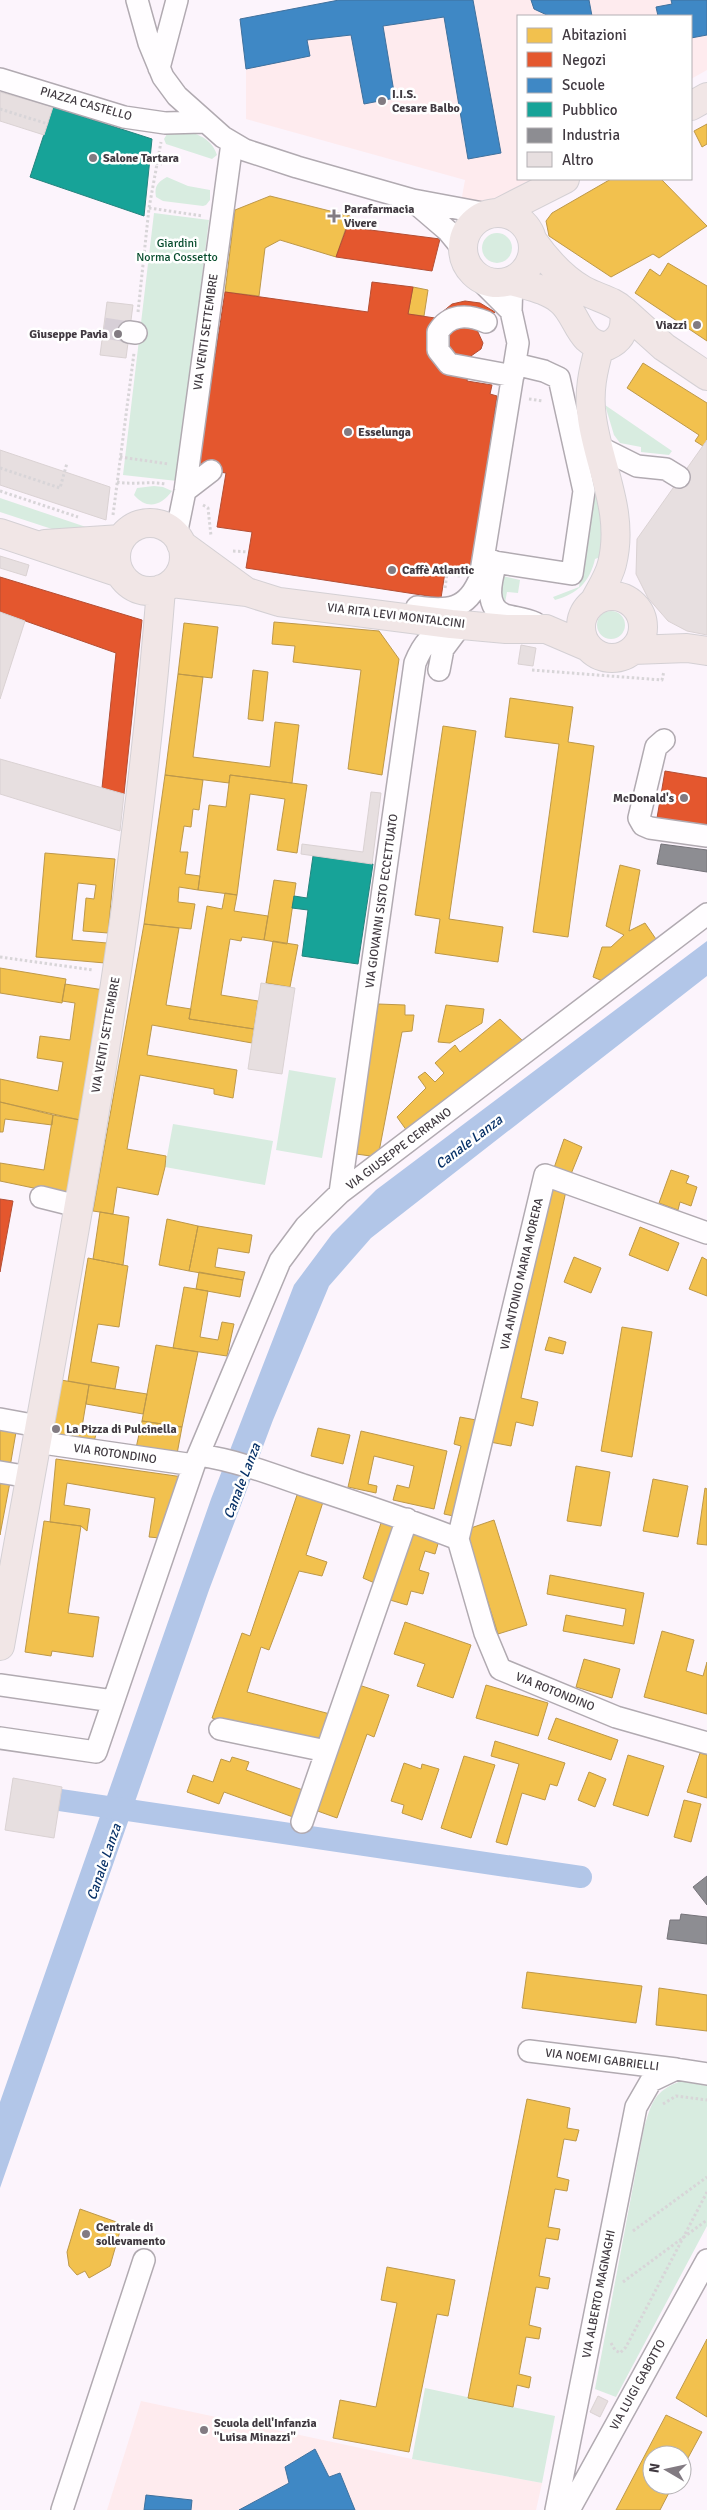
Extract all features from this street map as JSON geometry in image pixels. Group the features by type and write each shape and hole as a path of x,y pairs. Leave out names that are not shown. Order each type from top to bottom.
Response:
{"main road":[{"path":"692,105 707,97"},
{"path":"555,184 531,236 533,254 530,265 512,281 500,284 478,278 464,260 462,248 464,237 470,226 555,184"},
{"path":"494,213 511,215 521,221 546,258 570,281 583,290 619,305 664,347 707,376"},
{"path":"512,281 542,290 559,299 574,318 582,334 593,344 610,342 664,347"},
{"path":"624,311 625,321 610,342 590,388 592,418 612,493 616,520 612,565 582,628 588,647 596,653 615,658 633,650 697,650"},
{"path":"0,533 120,573 133,587 152,591 166,586 183,565 184,554 178,540 169,529 151,523 133,527 121,539 117,556 120,573"},
{"path":"33,545 121,539"},
{"name":"VIA RITA LEVI MONTALCINI","path":"178,540 247,592"},
{"path":"612,565 635,609 643,633 633,650"},
{"name":"VIA RITA LEVI MONTALCINI","path":"166,586 247,592 279,602 332,607 456,624 506,629 546,629 588,647"},
{"name":"VIA VENTI SETTEMBRE","path":"0,1646 125,924 166,586"},
{"path":"591,606 612,596 697,650"},
{"name":"VIA RITA LEVI MONTALCINI","path":"546,629 591,606"}],"street":[{"path":"138,0 149,43 159,68 178,96 203,122 239,146 296,167 413,200 494,213"},
{"path":"159,68 179,0"},
{"name":"PIAZZA CASTELLO","path":"0,79 124,117 165,123 203,122"},
{"name":"VIA VENTI SETTEMBRE","path":"178,540 222,218 239,146"},
{"path":"413,200 448,231 462,248"},
{"path":"478,278 512,311"},
{"path":"512,281 512,311 518,334 490,560 490,594 494,605 503,614 522,617 546,629"},
{"path":"486,322 467,316 450,319 438,332 438,350 449,364 544,371 559,378 584,491 572,574 490,560"},
{"path":"599,447 637,466 666,469 680,477"},
{"path":"612,493 637,466"},
{"path":"185,491 211,471"},
{"path":"332,607 378,602 444,610 458,606 476,589 490,560"},
{"path":"439,670 443,649 456,624"},
{"name":"VIA GIOVANNI SISTO ECCETTUATO","path":"340,1193 415,663 422,646 433,634 456,624"},
{"path":"664,740 656,747 639,818 643,824 650,828 707,836"},
{"name":"VIA GIUSEPPE CERRANO","path":"0,1738 96,1752 203,1459 280,1260 306,1226 340,1193 707,914"},
{"name":"VIA ANTONIO MARIA MORERA","path":"458,1539 545,1175 707,1233"},
{"path":"41,1198 77,1206"},
{"name":"VIA ROTONDINO","path":"0,1419 37,1434 203,1459 293,1481 407,1519 458,1539 485,1633 500,1669 616,1717 707,1743"},
{"path":"0,1472 30,1478"},
{"path":"302,1822 407,1519"},
{"path":"0,1685 114,1701"},
{"path":"220,1729 326,1751"},
{"name":"VIA NOEMI GABRIELLI","path":"529,2050 707,2074"},
{"name":"VIA NOEMI GABRIELLI","path":"651,2081 676,2069"},
{"name":"VIA ALBERTO MAGNAGHI","path":"556,2510 636,2107 651,2081"},
{"path":"62,2510 144,2260"},
{"name":"VIA LUIGI GABOTTO","path":"569,2510 707,2260"}],"path":[{"path":"0,109 48,124"},
{"path":"156,163 162,164"},
{"path":"149,208 222,218"},
{"path":"120,457 188,466"},
{"path":"0,468 60,488 67,464"},
{"path":"0,491 83,518"},
{"path":"445,592 447,574 465,577"},
{"path":"0,957 117,973"},
{"path":"658,2110 661,2105 676,2096 707,2100"},
{"path":"608,2250 707,2177"},
{"path":"612,2340 611,2345 620,2353 626,2347 707,2192"},
{"path":"632,2239 636,2220"},
{"path":"623,2283 707,2220"},
{"path":"621,2291 625,2274"}],"shaded area":[{"name":"I.I.S. Cesare Balbo","path":"339,0 707,0 707,70 692,78 692,15 517,15 517,180 533,180 493,205 461,202 465,180 246,119 246,69 240,19"},
{"name":"Scuola dell'Infanzia \"Luisa Minazzi\"","path":"141,2401 412,2459 542,2483 536,2510 107,2510"}],"green space":[{"path":"176,130 189,132 206,139 217,155 212,159 166,144 164,139 167,134"},
{"path":"167,177 188,186 210,190 210,200 203,206 163,201 156,197 156,187"},
{"name":"Giardini Norma Cossetto","path":"154,213 209,220 177,481 123,475"},
{"path":"497,233 503,234 511,242 511,254 503,262 497,263 491,262 483,254 482,248 483,242 491,234"},
{"path":"605,405 672,451 669,455 641,452 641,447 620,443 614,435"},
{"path":"597,479 604,531 600,557 595,559 590,574 581,586 570,594 555,600 553,597 579,587"},
{"path":"154,486 172,491 159,503 154,504 144,503 134,495 137,488"},
{"path":"0,498 89,528 55,530 0,512"},
{"path":"503,576 520,580 518,593 507,592 505,603 500,598 499,581"},
{"path":"611,611 621,615 625,625 621,635 611,639 601,635 597,625 601,615"},
{"path":"289,1070 336,1078 322,1158 276,1150"},
{"path":"173,1124 273,1141 265,1185 165,1167"},
{"path":"681,2081 707,2086 707,2226 616,2397 595,2389 644,2128 655,2098 665,2089"},
{"path":"425,2388 555,2416 542,2483 412,2459"}],"water":[{"name":"Canale Lanza","path":"707,941 707,976 371,1238 329,1286 273,1420 209,1590 0,2188 0,2102 211,1499 294,1285 332,1234 376,1190"}],"building: Abitazioni":[{"path":"707,124 707,144 702,147 694,131"},
{"path":"609,180 662,180 707,226 659,258 653,254 611,277 549,236 546,221 552,213"},
{"path":"270,196 350,216 336,257 280,240 265,248 259,296 225,292 235,210"},
{"path":"668,263 707,286 707,341 635,293 650,269 660,276"},
{"path":"413,287 428,290 424,316 408,314"},
{"path":"643,363 707,403 707,440 703,446 695,441 699,435 627,388"},
{"path":"274,622 379,631 399,659 382,775 348,769 361,670 293,662 295,646 272,644"},
{"path":"184,623 218,627 212,678 178,674"},
{"path":"253,670 268,672 263,721 248,719"},
{"path":"178,674 203,677 193,757 270,767 275,722 299,725 292,783 230,775 229,783 165,775"},
{"path":"510,698 573,707 568,742 594,746 568,937 533,932 559,744 505,737"},
{"path":"443,726 476,731 449,919 503,927 498,962 435,953 440,919 415,915"},
{"path":"165,775 203,780 199,810 193,809 191,827 184,826 180,852 188,852 185,874 200,876 198,890 179,887 178,902 195,904 191,929 144,924"},
{"path":"230,775 307,785 297,853 277,850 285,799 250,794 237,895 198,890 209,805 226,807"},
{"path":"45,853 115,859 108,933 83,931 86,898 94,899 96,885 78,883 72,940 107,943 105,963 36,957"},
{"path":"620,865 640,870 629,931 645,923 660,945 610,984 593,977 602,947 611,947 624,935 606,926"},
{"path":"274,880 296,883 287,944 264,940"},
{"path":"225,893 237,895 234,911 268,916 264,940 242,937 241,941 230,939 221,995 258,1001 254,1029 189,1019 207,906 222,909"},
{"path":"144,924 179,928 166,1005 191,1009 189,1019 254,1029 252,1043 152,1025 147,1055 237,1070 233,1098 214,1094 214,1089 140,1075 127,1149 166,1156 165,1167 158,1195 117,1187 113,1214 93,1211"},
{"path":"273,941 298,945 290,987 266,983"},
{"path":"0,968 66,979 62,1003 0,993"},
{"path":"65,984 104,990 80,1120 0,1102 0,1079 58,1091 63,1062 37,1058 40,1036 70,1040 75,1003 62,1001"},
{"path":"378,1004 405,1005 405,1015 414,1015 412,1031 402,1032 378,1157 356,1154"},
{"path":"446,1005 484,1009 482,1023 450,1043 438,1042"},
{"path":"500,1019 525,1043 407,1131 397,1117 426,1088 418,1077 425,1072 435,1082 444,1073 435,1063 455,1045 460,1052"},
{"path":"0,1102 53,1115 52,1125 5,1119 3,1132 0,1132"},
{"path":"53,1115 80,1120 67,1195 0,1181 0,1163 44,1170"},
{"path":"564,1139 582,1147 571,1174 554,1168"},
{"path":"671,1170 689,1176 686,1183 697,1187 691,1206 680,1202 678,1210 659,1203"},
{"path":"546,1186 566,1191 521,1398 538,1402 533,1426 516,1422 511,1446 490,1442"},
{"path":"100,1212 129,1217 123,1265 93,1259"},
{"path":"167,1219 198,1226 189,1271 159,1265"},
{"path":"198,1226 252,1235 249,1253 218,1248 215,1267 245,1272 243,1280 189,1271"},
{"path":"640,1227 679,1243 668,1271 629,1255"},
{"path":"574,1257 601,1268 591,1293 564,1282"},
{"path":"702,1257 707,1260 707,1296 689,1289"},
{"path":"88,1258 128,1266 119,1327 98,1324 91,1362 119,1367 115,1389 68,1381"},
{"path":"199,1272 243,1280 240,1297 196,1289"},
{"path":"184,1287 208,1291 200,1337 218,1340 222,1322 234,1324 227,1356 173,1348"},
{"path":"622,1327 652,1332 632,1457 601,1451"},
{"path":"549,1337 566,1342 563,1354 545,1350"},
{"path":"156,1345 198,1352 182,1427 142,1421"},
{"path":"61,1380 89,1385 82,1427 97,1430 94,1442 52,1435"},
{"path":"89,1385 147,1394 143,1414 86,1404"},
{"path":"460,1417 476,1420 469,1445 475,1446 458,1517 444,1514 461,1446 454,1444"},
{"path":"142,1421 182,1427 177,1454 136,1448"},
{"path":"318,1428 350,1435 343,1464 311,1456"},
{"path":"0,1429 16,1432 10,1467 0,1465"},
{"path":"361,1431 447,1451 434,1509 393,1500 397,1485 409,1488 414,1466 374,1456 368,1484 377,1486 376,1493 348,1487"},
{"path":"56,1459 183,1477 160,1538 149,1537 155,1498 67,1483 64,1505 90,1509 87,1531 81,1526 50,1522"},
{"path":"576,1466 610,1472 601,1526 567,1521"},
{"path":"653,1479 688,1486 678,1537 643,1531"},
{"path":"0,1480 10,1482 0,1535"},
{"path":"705,1488 707,1489 707,1545 697,1544"},
{"path":"297,1495 323,1502 306,1555 327,1562 322,1576 299,1571 269,1650 261,1647 247,1692 330,1714 319,1744 212,1718 242,1633 250,1636"},
{"path":"382,1520 398,1524 377,1584 363,1578"},
{"path":"494,1520 527,1625 498,1634 465,1530"},
{"path":"44,1521 81,1526 68,1613 99,1617 93,1657 52,1651 51,1656 25,1652"},
{"path":"412,1529 440,1537 435,1554 425,1551 419,1570 429,1573 423,1594 411,1591 407,1605 390,1600"},
{"path":"550,1575 644,1593 634,1644 563,1631 566,1615 623,1626 626,1609 547,1594"},
{"path":"405,1622 471,1645 453,1698 417,1686 425,1664 394,1654"},
{"path":"662,1631 694,1640 686,1671 703,1676 707,1662 707,1714 644,1697"},
{"path":"584,1659 620,1669 612,1698 576,1687"},
{"path":"356,1684 389,1695 374,1737 367,1734 337,1818 312,1809"},
{"path":"486,1685 548,1703 538,1736 476,1718"},
{"path":"556,1718 618,1740 611,1760 548,1739"},
{"path":"495,1741 565,1763 557,1786 550,1784 545,1800 522,1793 507,1845 496,1842 519,1764 491,1756"},
{"path":"700,1753 707,1755 707,1798 687,1792"},
{"path":"628,1755 664,1766 648,1816 613,1805"},
{"path":"464,1756 495,1765 471,1838 441,1828"},
{"path":"232,1757 249,1762 246,1770 303,1790 293,1817 224,1792 219,1804 187,1792 193,1775 213,1782 221,1759 230,1762"},
{"path":"404,1763 421,1769 422,1764 439,1769 422,1820 402,1813 404,1805 391,1801"},
{"path":"589,1772 606,1779 595,1807 578,1800"},
{"path":"684,1800 701,1804 691,1842 674,1837"},
{"path":"527,1972 642,1986 636,2023 522,2008"},
{"path":"659,1988 707,1995 707,2031 656,2025"},
{"path":"527,2099 570,2108 567,2128 579,2130 576,2141 564,2139 557,2177 569,2180 567,2191 555,2189 548,2227 560,2229 558,2240 546,2238 539,2276 550,2278 548,2289 536,2287 529,2325 541,2328 539,2339 526,2337 519,2374 531,2377 529,2388 517,2385 513,2407 468,2398"},
{"path":"80,2209 122,2224 110,2266 89,2278 85,2271 77,2275 69,2266 67,2252"},
{"path":"387,2267 455,2280 448,2316 437,2314 409,2452 333,2438 340,2400 376,2407 397,2303 381,2300"},
{"path":"707,2339 707,2417 676,2398"},
{"path":"666,2415 702,2432 692,2450 692,2445 650,2445"},
{"path":"642,2461 642,2495 668,2495 660,2510 616,2510"}],"building: Negozi":[{"path":"347,227 440,239 432,271 336,257"},
{"name":"Esselunga","path":"372,282 413,287 408,314 435,318 452,304 465,301 480,303 495,312 477,330 483,343 481,349 471,356 467,381 492,385 490,394 497,396 471,575 445,572 441,598 246,568 252,532 217,527 226,473 198,469 225,292 368,312"},
{"path":"0,577 142,620 124,794 102,788 116,653 0,612"},
{"name":"McDonald's","path":"665,771 707,778 707,825 657,818"},
{"path":"0,1199 13,1201 0,1272"}],"building: Scuole":[{"path":"339,0 473,0 501,153 468,159 444,17 383,26 395,98 364,104 351,35 307,40 310,56 246,69 240,19"},
{"path":"531,0 589,0 592,15 547,15 534,9"},
{"path":"671,0 707,0 707,35 692,38 692,15 658,15 656,7 672,4"},
{"path":"315,2449 329,2477 340,2473 355,2510 239,2510 289,2483 285,2467"},
{"path":"146,2495 192,2500 191,2510 144,2510"}],"building: Pubblico":[{"name":"Salone Tartara","path":"53,107 152,139 144,216 30,177"},
{"path":"313,856 373,864 358,964 302,956 308,910 292,908 294,896 307,898"}],"building: Industria":[{"path":"661,844 707,850 707,872 657,864"},
{"path":"707,1876 707,1905 693,1887"},
{"path":"681,1914 707,1917 707,1944 667,1939 670,1920 680,1920"}],"building: Altro":[{"path":"0,92 53,107 44,135 0,121"},
{"path":"107,302 133,305 126,358 100,355"},
{"path":"707,440 707,635 687,631 668,621 648,598 636,574 637,539"},
{"path":"0,450 110,487 106,520 0,485"},
{"path":"0,556 29,565 26,576 0,568"},
{"path":"0,612 25,621 0,699"},
{"path":"521,645 536,648 533,666 518,664"},
{"path":"0,759 124,794 120,831 0,794"},
{"path":"371,792 381,793 372,864 301,854 302,844 363,852"},
{"path":"261,983 295,988 282,1074 248,1069"},
{"path":"13,1778 62,1787 54,1838 5,1830"},
{"path":"598,2396 608,2401 600,2417 590,2412"}],"waterway":[{"path":"60,1800 581,1877"}],"tunnel":[{"path":"104,328 129,332"}],"place":[{"name":"I.I.S. Cesare Balbo","path":"382,101"},
{"name":"Salone Tartara","path":"93,158"},
{"name":"Parafarmacia Vivere","path":"334,216"},
{"name":"Viazzi","path":"697,325"},
{"name":"Giuseppe Pavia","path":"118,334"},
{"name":"Esselunga","path":"348,432"},
{"name":"Caffè Atlantic","path":"392,570"},
{"name":"McDonald's","path":"684,798"},
{"name":"La Pizza di Pulcinella","path":"56,1429"},
{"name":"Centrale di sollevamento","path":"86,2234"},
{"name":"Scuola dell'Infanzia \"Luisa Minazzi\"","path":"204,2430"}]}
